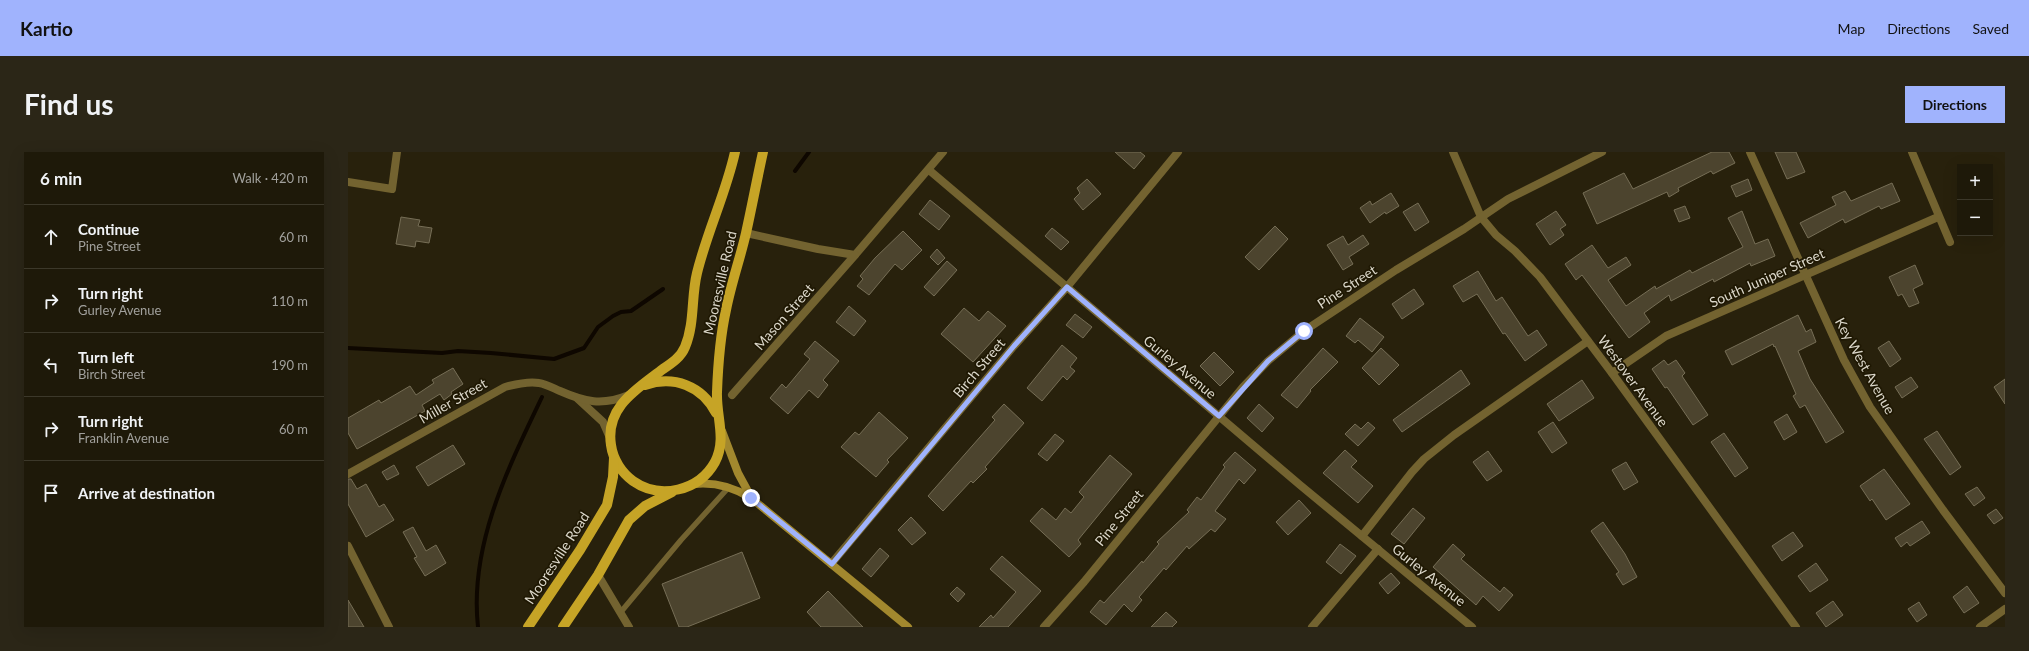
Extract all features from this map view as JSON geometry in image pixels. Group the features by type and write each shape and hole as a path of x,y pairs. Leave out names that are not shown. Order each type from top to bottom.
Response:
{"main road":[{"name":"Mooresville Road","path":"528,627 580,550 607,505 613,477 614,456 610,440 614,416 632,392 676,359 686,344 690,329 693,292 700,260 729,178 735,152"},
{"name":"Mooresville Road","path":"563,627 598,575 629,520 645,506 673,491 695,484 707,474 716,461 721,446 720,426 717,412 717,397 721,340 726,309 746,233 763,152"},
{"path":"632,392 661,381 686,384 701,393 707,399 720,426"},
{"name":"Mooresville Road","path":"614,456 627,476 641,486 656,491 673,491"}],"street":[{"path":"348,182 392,190 397,152"},
{"name":"Mason Street","path":"732,395 929,170 943,152"},
{"name":"Birch Street","path":"832,564 1014,346 1067,287 1178,152"},
{"name":"Westover Avenue","path":"1453,152 1481,217 1496,235 1515,251 1540,277 1612,373 1796,627"},
{"name":"Pine Street","path":"1044,627 1084,582 1219,416 1268,361 1304,331 1508,199 1602,152"},
{"name":"Key West Avenue","path":"1750,152 1804,276 1844,360 1870,407 1943,510 2005,593"},
{"path":"1912,152 1938,217 1950,242"},
{"name":"Gurley Avenue","path":"929,170 1219,416 1472,627"},
{"name":"South Juniper Street","path":"1612,373 1666,336 1938,217"},
{"path":"746,233 818,250 855,255"},
{"path":"1362,536 1424,459 1454,434 1588,341"},
{"name":"Miller Street","path":"348,474 505,387 522,383 539,383 577,398 603,403 632,392"},
{"name":"Miller Street","path":"577,398 602,422 610,440"},
{"path":"720,426 738,473 751,498"},
{"path":"695,484 711,483 729,487 751,498 908,627"},
{"path":"348,546 389,627"},
{"path":"1312,627 1378,549"},
{"path":"598,575 629,627"},
{"path":"1980,627 2005,609"}],"lane":[{"path":"620,613 681,540 729,487"}],"building":[{"path":"1115,152 1140,152 1145,156 1134,169"},
{"path":"1712,152 1729,152 1735,163 1713,174 1711,171 1678,188 1679,191 1669,197 1667,192 1597,224 1583,193 1624,173 1633,189"},
{"path":"1775,152 1796,152 1805,172 1787,179"},
{"path":"1087,179 1101,194 1083,210 1074,199 1080,193 1077,188"},
{"path":"1748,179 1752,190 1736,197 1731,186"},
{"path":"1892,183 1900,201 1881,209 1879,206 1845,223 1843,219 1808,238 1800,223 1836,205 1832,197 1845,191 1851,201"},
{"path":"1391,193 1399,206 1386,214 1385,212 1370,223 1360,208 1370,201 1372,205"},
{"path":"930,200 950,216 939,230 919,214"},
{"path":"1418,203 1429,222 1415,231 1403,212"},
{"path":"1685,206 1690,218 1679,222 1674,210"},
{"path":"1556,211 1566,225 1560,229 1564,235 1550,245 1536,224"},
{"path":"1742,211 1755,244 1768,239 1775,256 1751,266 1750,263 1714,282 1713,279 1671,301 1669,295 1644,313 1650,322 1629,338 1582,275 1576,280 1565,264 1592,245 1608,268 1626,257 1631,265 1608,280 1626,306 1655,286 1656,289 1690,270 1692,273 1743,247 1728,218"},
{"path":"401,217 420,220 418,226 432,228 429,243 416,241 415,247 396,244"},
{"path":"1275,226 1288,239 1259,270 1245,257"},
{"path":"1052,228 1069,242 1061,250 1045,236"},
{"path":"903,231 922,250 902,270 895,264 869,295 857,286 863,279 860,276 875,258"},
{"path":"1363,235 1369,244 1349,257 1353,264 1343,270 1327,245 1343,236 1348,245"},
{"path":"937,249 945,258 938,265 930,257"},
{"path":"947,261 957,270 934,296 924,287"},
{"path":"1915,265 1923,284 1913,289 1919,303 1909,307 1902,294 1898,296 1889,277"},
{"path":"1478,271 1496,301 1502,297 1528,336 1537,330 1547,345 1525,361 1505,333 1503,334 1477,294 1463,302 1453,286"},
{"path":"1414,289 1424,304 1402,319 1392,304"},
{"path":"849,306 866,321 854,336 836,322"},
{"path":"964,308 979,321 988,311 1006,326 973,362 941,334"},
{"path":"1075,314 1092,327 1083,338 1066,325"},
{"path":"1798,315 1806,332 1811,329 1816,342 1798,351 1810,379 1844,432 1826,443 1805,405 1800,408 1793,396 1796,394 1773,344 1732,365 1725,351"},
{"path":"1360,318 1384,337 1372,352 1358,340 1355,343 1346,336"},
{"path":"815,341 839,361 823,380 828,385 818,398 809,390 788,414 770,398 782,384 786,388 810,359 804,354"},
{"path":"1889,341 1901,359 1890,367 1878,348"},
{"path":"1062,345 1077,358 1070,367 1075,371 1067,380 1063,376 1042,401 1027,388"},
{"path":"1323,348 1338,362 1310,390 1311,391 1297,408 1281,395"},
{"path":"1381,348 1399,365 1379,385 1362,368"},
{"path":"1214,352 1234,372 1220,386 1200,366"},
{"path":"1664,360 1668,365 1676,360 1685,373 1682,376 1708,415 1693,425 1667,387 1665,388 1652,369"},
{"path":"453,368 463,384 451,392 452,394 444,400 440,394 422,405 425,411 357,449 348,433 348,418 379,400 381,403 410,386 416,395 434,383 432,380"},
{"path":"1461,370 1470,384 1402,432 1393,420"},
{"path":"1911,377 1918,387 1902,398 1895,387"},
{"path":"2005,379 2005,404 1994,387"},
{"path":"1582,380 1594,398 1559,421 1547,404"},
{"path":"1004,404 1024,423 985,467 987,469 973,483 971,481 943,511 928,496 995,420 992,417"},
{"path":"1259,404 1274,418 1262,432 1247,418"},
{"path":"879,412 908,438 887,460 889,462 876,477 841,447 855,432 859,435"},
{"path":"1787,414 1797,432 1784,440 1774,422"},
{"path":"1368,422 1375,428 1358,446 1345,434 1355,424 1361,429"},
{"path":"1553,422 1567,443 1552,453 1538,432"},
{"path":"1937,431 1961,467 1950,475 1924,439"},
{"path":"1724,433 1748,468 1735,477 1711,442"},
{"path":"1055,434 1064,441 1047,461 1038,454"},
{"path":"453,445 465,464 428,486 416,467"},
{"path":"1345,450 1357,461 1351,467 1373,486 1358,503 1323,473"},
{"path":"1488,451 1502,471 1487,481 1473,462"},
{"path":"1235,452 1256,470 1244,484 1239,479 1215,511 1226,519 1215,532 1211,529 1189,549 1187,546 1166,570 1164,568 1139,597 1142,600 1132,612 1124,604 1106,625 1090,612 1100,600 1104,603 1142,561 1143,563 1159,544 1157,542 1189,512 1187,510 1197,497 1201,500 1225,467 1223,465"},
{"path":"1110,455 1132,474 1078,540 1081,544 1069,557 1030,521 1042,508 1056,520 1065,508 1071,513 1084,497 1079,492"},
{"path":"1626,462 1638,482 1624,490 1612,470"},
{"path":"394,465 399,474 387,480 382,472"},
{"path":"1884,469 1910,504 1886,520 1872,499 1870,501 1860,486"},
{"path":"348,479 351,479 357,489 366,484 379,507 384,504 394,520 366,537 348,504"},
{"path":"1977,487 1985,498 1974,506 1965,494"},
{"path":"1299,500 1311,513 1288,535 1276,522"},
{"path":"1413,508 1425,518 1404,544 1391,534"},
{"path":"1996,509 2003,518 1994,524 1987,515"},
{"path":"911,517 926,533 912,545 898,530"},
{"path":"1922,521 1930,533 1910,546 1907,542 1901,547 1895,538"},
{"path":"1603,522 1625,554 1637,577 1623,585 1616,574 1619,572 1591,531"},
{"path":"413,527 426,551 436,545 446,563 425,576 414,558 417,557 403,532"},
{"path":"1793,532 1803,546 1782,561 1772,546"},
{"path":"1340,544 1356,556 1341,574 1326,562"},
{"path":"1453,544 1465,555 1461,559 1500,592 1504,587 1513,595 1499,611 1483,596 1476,605 1433,567"},
{"path":"880,548 889,556 871,577 862,569"},
{"path":"742,552 760,598 687,627 679,627 662,584"},
{"path":"1002,556 1041,591 1008,627 979,627 991,615 993,618 1016,592 990,569"},
{"path":"1816,563 1828,580 1810,592 1798,576"},
{"path":"1391,573 1400,583 1388,594 1379,583"},
{"path":"1967,586 1979,603 1964,613 1953,597"},
{"path":"957,587 965,594 958,602 950,594"},
{"path":"828,591 863,627 821,627 807,612"},
{"path":"348,600 364,627 348,627"},
{"path":"1833,601 1843,615 1826,627 1816,613"},
{"path":"1919,602 1927,615 1917,622 1908,609"},
{"path":"1166,612 1177,622 1172,627 1151,627"}],"waterway":[{"path":"795,171 809,152"},
{"path":"348,348 442,353 458,351 554,359 584,348 598,327 621,312 631,311 663,289"},
{"path":"478,627 477,597 479,567 485,537 504,480 542,397"}],"route":[{"path":"751,498 832,564 1014,346 1067,287 1219,416 1243,387 1268,361 1304,331"}]}
